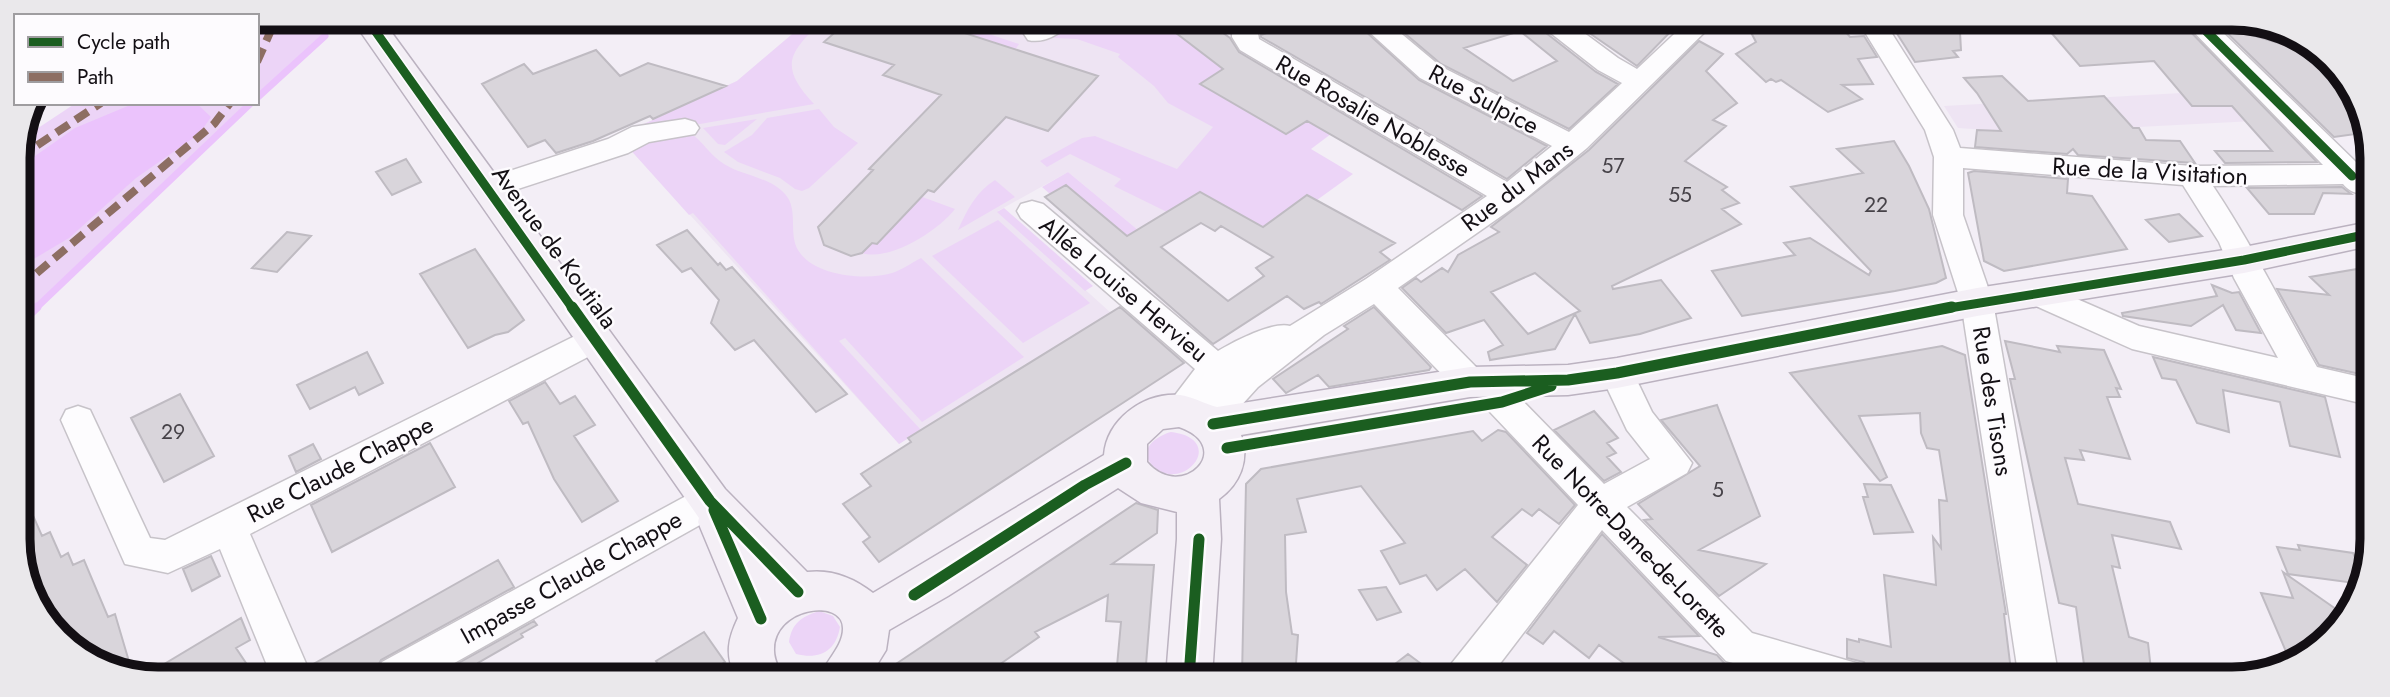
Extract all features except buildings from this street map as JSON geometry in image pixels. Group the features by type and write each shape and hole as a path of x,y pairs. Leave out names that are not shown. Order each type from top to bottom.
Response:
{"main road":[{"name":"Avenue de Koutiala","path":"374,30 710,500 798,592"},
{"path":"1207,426 1223,468 1217,477 1197,490 1180,494 1162,493 1146,487 1133,476 1126,463 1124,450 1128,437 1149,417 1207,426 1617,373 1977,302 2244,260 2360,235"},
{"path":"866,619 914,595 1085,485 1126,463"},
{"path":"1190,667 1199,540 1197,490"},
{"name":"Avenue de Koutiala","path":"710,500 761,619"},
{"path":"751,667 752,635 761,619 778,603 798,592 827,589 852,599 866,619 867,634 863,650 852,667"}],"street":[{"path":"1037,34 1043,30"},
{"name":"Rue Rosalie Noblesse","path":"1239,30 1249,44 1509,196"},
{"name":"Rue Sulpice","path":"1381,30 1430,72 1572,145"},
{"path":"1564,30 1608,64 1640,82"},
{"name":"Rue du Mans","path":"1207,426 1246,378 1312,326 1377,287 1509,196 1572,145 1694,30"},
{"name":"Rue des Tisons","path":"1877,30 1939,130 1949,157 1948,215 1977,302 2037,667"},
{"path":"2207,30 2360,177"},
{"path":"487,189 618,146 642,134 685,128"},
{"name":"Rue de la Visitation","path":"1949,157 2192,176 2360,181"},
{"path":"2192,176 2244,260 2250,278 2306,378"},
{"name":"Allée Louise Hervieu","path":"1032,211 1216,368"},
{"name":"Rue Notre-Dame-de-Lorette","path":"1377,287 1600,504 1740,648 1752,665"},
{"path":"2038,294 2132,337 2360,390"},
{"name":"Rue du Mans","path":"1207,426 1200,382 1246,349 1312,326"},
{"name":"Rue Claude Chappe","path":"288,667 229,527 595,338"},
{"path":"1473,667 1600,504 1674,463 1639,420 1617,373"},
{"path":"78,420 138,553 168,557 229,527"},
{"name":"Impasse Claude Chappe","path":"410,667 710,500"}],"shaded area":[{"path":"259,30 333,30 259,96"},
{"path":"797,30 1090,30 1128,53 1233,131 1197,195 1138,230 1068,172 998,211 1111,313 899,444 618,136 737,81"},
{"path":"797,30 814,30 796,51 792,69 795,79 814,104 700,124 675,121 651,123 618,136 737,81"},
{"path":"953,30 977,30 1019,44 1015,50"},
{"path":"1054,30 1172,30 1213,61 1241,46 1250,52 1242,57 1249,91 1217,73 1200,84 1306,120 1331,134 1311,149 1353,174 1317,200 1307,195 1295,204 1327,263 1201,192 1167,212 1114,186 1121,179 1070,154 1047,167 1040,161 1082,138 1095,136 1177,169 1213,127 1168,103 1154,86 1118,57 1120,54 1077,39 1054,38"},
{"path":"2182,93 2192,106 2240,106 2254,121 2042,132 2002,131 1958,128 1944,106"},
{"path":"73,105 249,105 30,314 32,132"},
{"path":"130,105 198,105 211,117 199,134 136,178 69,238 30,261 30,160 75,128"},
{"path":"819,109 834,127 858,143 809,188 802,191 795,189 780,178 738,162 724,152 752,135 767,118"},
{"path":"757,119 725,145 718,144 703,128"},
{"path":"688,132 724,164 764,180 785,194 792,207 795,243 805,259 815,266 841,274 868,276 892,273 921,258 1024,357 922,422 845,338 839,341 921,430 899,444 693,213 689,215 627,146"},
{"path":"1068,172 1138,230 1127,236 1066,185 1050,194 1042,187"},
{"path":"995,180 1015,197 958,230 977,196"},
{"path":"906,191 955,209 926,235 900,249 873,255 862,253 872,243 877,244 919,199"},
{"path":"1004,208 1093,286 1085,291 997,212"},
{"path":"998,220 1090,303 1023,343 932,256"},
{"path":"1171,432 1188,437 1197,444 1199,453 1187,470 1177,474 1165,473 1153,466 1147,454 1154,440"},
{"path":"819,611 833,616 840,627 835,642 826,652 812,656 796,654 789,642 792,630 802,618"}],"waterway":[{"path":"259,96 325,36"},
{"path":"35,309 249,105"},
{"path":"30,314 37,307"}],"marked path":[{"path":"259,57 271,30"},
{"path":"30,150 98,105"},
{"path":"30,279 214,124 228,105"}],"cycle path":[{"path":"375,30 710,501 798,592"},
{"path":"2205,30 2352,176"},
{"path":"1213,424 1470,382 1568,380 1617,373 1977,302 2244,260 2360,236"},
{"path":"1227,448 1502,402 1551,386"},
{"path":"914,595 1085,485 1126,463"},
{"path":"714,510 761,619"},
{"path":"1190,667 1199,539"}]}
